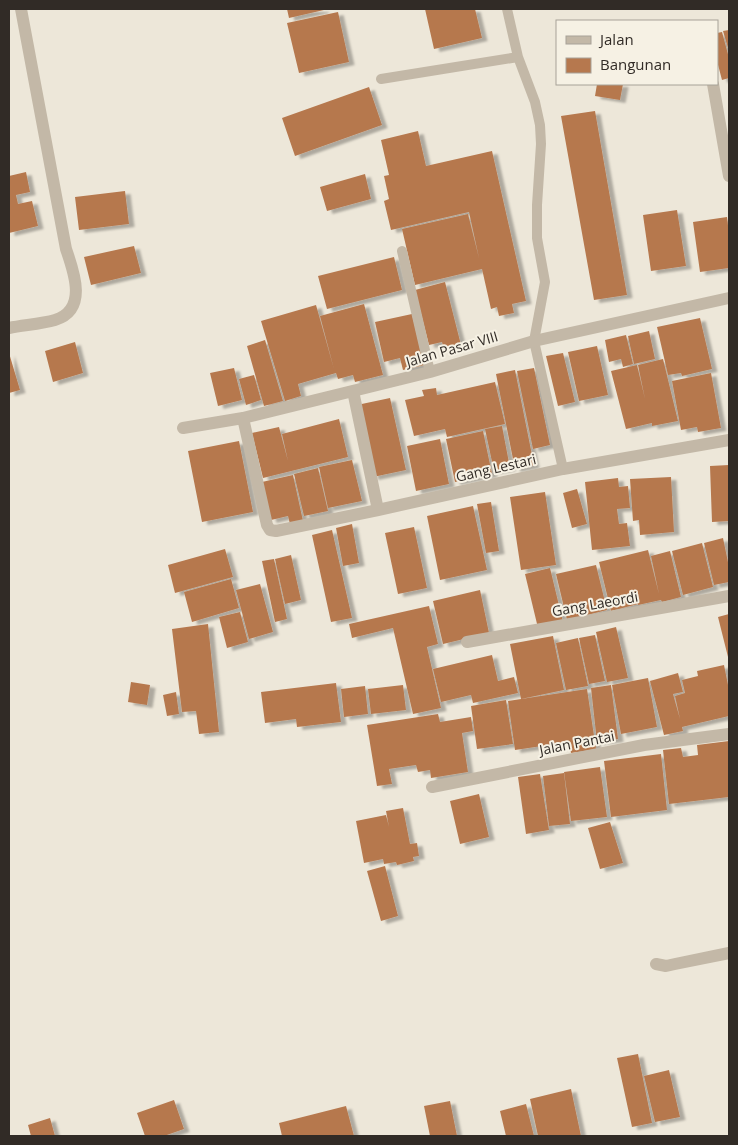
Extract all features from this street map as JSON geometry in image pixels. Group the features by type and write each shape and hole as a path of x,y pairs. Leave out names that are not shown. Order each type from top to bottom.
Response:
{"street":[{"path":"9,328 56,320 68,313 77,297 76,276 66,249 21,9"},
{"path":"713,85 729,176"},
{"name":"Jalan Pasar VIII","path":"183,428 243,418 430,372 534,341 729,298"},
{"path":"353,391 378,510"},
{"name":"Gang Lestari","path":"243,418 267,525 270,530 276,531 563,469 729,440"},
{"name":"Gang Laeordi","path":"467,642 729,596"},
{"name":"Jalan Pantai","path":"432,787 644,745 729,734"},
{"path":"656,964 666,966 729,953"}],"lane":[{"path":"507,9 518,57 535,102 540,125 541,144 536,205 537,238 545,282 534,341 563,469"},
{"path":"381,79 518,57"},
{"path":"402,251 430,372"}],"building":[{"path":"287,9 323,9 324,10 289,18"},
{"path":"425,9 475,9 482,38 434,49"},
{"path":"338,12 349,62 299,73 287,23"},
{"path":"729,30 729,51 723,31"},
{"path":"722,32 729,58 729,78 722,80 718,65 718,33"},
{"path":"597,85 623,85 620,100 595,96"},
{"path":"369,87 382,125 295,156 282,118"},
{"path":"595,111 627,295 594,300 561,116"},
{"path":"418,131 426,166 492,151 526,301 512,304 514,313 499,316 497,307 491,309 482,269 415,285 402,229 468,214 479,258 469,212 391,230 384,201 389,199 384,176 389,175 381,140"},
{"path":"26,172 30,192 16,195 18,204 32,201 38,226 9,233 9,176"},
{"path":"365,174 371,199 327,211 320,187"},
{"path":"125,191 129,224 79,230 75,197"},
{"path":"677,210 686,266 651,271 643,215"},
{"path":"727,217 729,268 700,272 693,222"},
{"path":"134,246 141,273 91,285 84,257"},
{"path":"394,257 402,290 327,309 318,276"},
{"path":"445,282 461,345 444,349 442,342 429,345 415,290"},
{"path":"364,304 383,375 355,382 353,375 338,379 336,373 298,384 301,396 285,401 261,321 316,305 334,369 320,316"},
{"path":"412,314 424,365 403,370 400,358 384,362 375,322"},
{"path":"700,318 712,369 682,376 681,373 668,375 657,327"},
{"path":"649,331 655,359 634,364 628,336"},
{"path":"626,335 633,364 623,367 621,359 609,362 605,340"},
{"path":"265,340 283,401 264,406 247,346"},
{"path":"75,342 83,373 53,382 45,351"},
{"path":"597,346 608,395 579,401 568,352"},
{"path":"9,353 20,390 9,393"},
{"path":"563,353 575,402 558,406 546,356"},
{"path":"663,359 678,421 652,426 652,423 626,429 611,371 637,365 645,399 638,365"},
{"path":"234,368 242,400 218,406 210,373"},
{"path":"534,368 550,445 533,449 517,371"},
{"path":"515,370 534,465 515,469 496,374"},
{"path":"711,373 721,428 698,432 697,427 681,430 672,381"},
{"path":"254,375 261,400 246,405 239,379"},
{"path":"495,382 505,424 447,437 445,429 414,436 405,400 424,396 422,390 436,388 437,395"},
{"path":"390,398 406,470 373,477 357,405"},
{"path":"339,419 348,457 263,478 252,433 279,427 288,461 282,434"},
{"path":"502,426 510,468 494,471 485,429"},
{"path":"483,431 492,474 455,482 446,439"},
{"path":"440,439 449,484 416,491 407,446"},
{"path":"239,441 253,512 202,522 188,451"},
{"path":"352,460 362,501 328,508 319,467"},
{"path":"729,465 729,521 712,522 710,466"},
{"path":"318,468 328,511 304,516 294,474"},
{"path":"293,475 303,521 290,524 288,516 271,520 262,482"},
{"path":"671,477 674,532 640,535 639,520 633,521 630,479"},
{"path":"618,478 619,487 628,486 630,508 617,509 619,524 627,523 630,546 592,550 585,482"},
{"path":"577,489 587,524 572,528 563,493"},
{"path":"545,492 556,565 521,570 510,497"},
{"path":"491,502 499,551 486,553 477,504"},
{"path":"473,506 487,570 440,580 427,516"},
{"path":"352,524 359,563 343,566 336,528"},
{"path":"414,527 427,588 398,594 385,533"},
{"path":"332,530 352,618 331,622 312,535"},
{"path":"723,538 729,567 729,582 714,585 704,543"},
{"path":"702,543 713,587 683,595 672,551"},
{"path":"225,549 233,577 175,593 168,565"},
{"path":"648,550 659,594 651,556 670,551 681,597 662,602 661,600 638,604 611,611 599,562"},
{"path":"291,555 301,600 285,604 275,559"},
{"path":"274,559 287,619 275,622 262,561"},
{"path":"596,565 607,610 567,620 556,574"},
{"path":"550,568 563,622 538,628 525,574"},
{"path":"231,579 239,608 192,622 184,592"},
{"path":"260,584 273,632 249,639 236,590"},
{"path":"480,590 489,633 443,644 433,601"},
{"path":"429,606 438,644 427,647 441,708 413,714 393,628 352,638 349,624"},
{"path":"240,612 248,642 227,648 219,617"},
{"path":"729,614 729,661 718,617"},
{"path":"208,624 219,732 199,734 196,711 182,712 172,629"},
{"path":"616,627 628,678 607,682 596,632"},
{"path":"595,635 605,681 589,684 579,638"},
{"path":"553,636 564,690 521,699 510,644"},
{"path":"578,638 588,686 566,690 556,643"},
{"path":"492,655 498,681 514,677 518,693 473,703 471,695 441,702 433,669"},
{"path":"724,665 729,690 729,716 682,727 683,731 664,735 650,681 678,673 683,692 673,694 680,719 675,696 685,693 682,680 698,676 697,671"},
{"path":"648,678 657,727 621,734 612,685"},
{"path":"131,682 150,685 147,705 128,702"},
{"path":"336,683 341,722 297,727 296,719 265,723 261,692"},
{"path":"403,685 406,710 371,714 368,689"},
{"path":"611,685 618,739 597,742 591,688"},
{"path":"365,686 368,714 344,717 341,689"},
{"path":"587,689 596,749 571,753 569,742 515,750 508,701"},
{"path":"176,692 179,714 167,716 163,695"},
{"path":"506,700 513,744 477,749 471,706"},
{"path":"438,714 440,722 471,717 473,731 462,733 468,772 431,778 430,770 418,772 416,765 389,769 392,784 377,786 367,725"},
{"path":"729,741 729,797 669,804 663,750 681,748 683,757 698,755 697,745"},
{"path":"661,754 667,810 611,817 604,761"},
{"path":"600,767 607,817 571,821 564,772"},
{"path":"564,773 570,824 549,826 543,776"},
{"path":"540,774 549,830 526,834 518,777"},
{"path":"479,794 489,837 460,844 450,801"},
{"path":"403,808 410,844 417,843 419,856 413,857 414,861 397,865 396,862 384,864 383,859 364,863 356,821 386,815 389,827 386,811"},
{"path":"610,822 623,863 600,869 588,828"},
{"path":"385,866 398,916 381,921 367,871"},
{"path":"638,1054 652,1123 632,1127 617,1058"},
{"path":"669,1070 680,1117 655,1122 644,1076"},
{"path":"571,1089 581,1136 538,1136 530,1099"},
{"path":"174,1100 184,1129 164,1136 145,1136 137,1113"},
{"path":"450,1101 457,1136 430,1136 424,1106"},
{"path":"526,1104 534,1136 506,1136 500,1111"},
{"path":"346,1106 354,1136 282,1136 279,1123"},
{"path":"50,1118 55,1136 31,1136 28,1125"}]}
